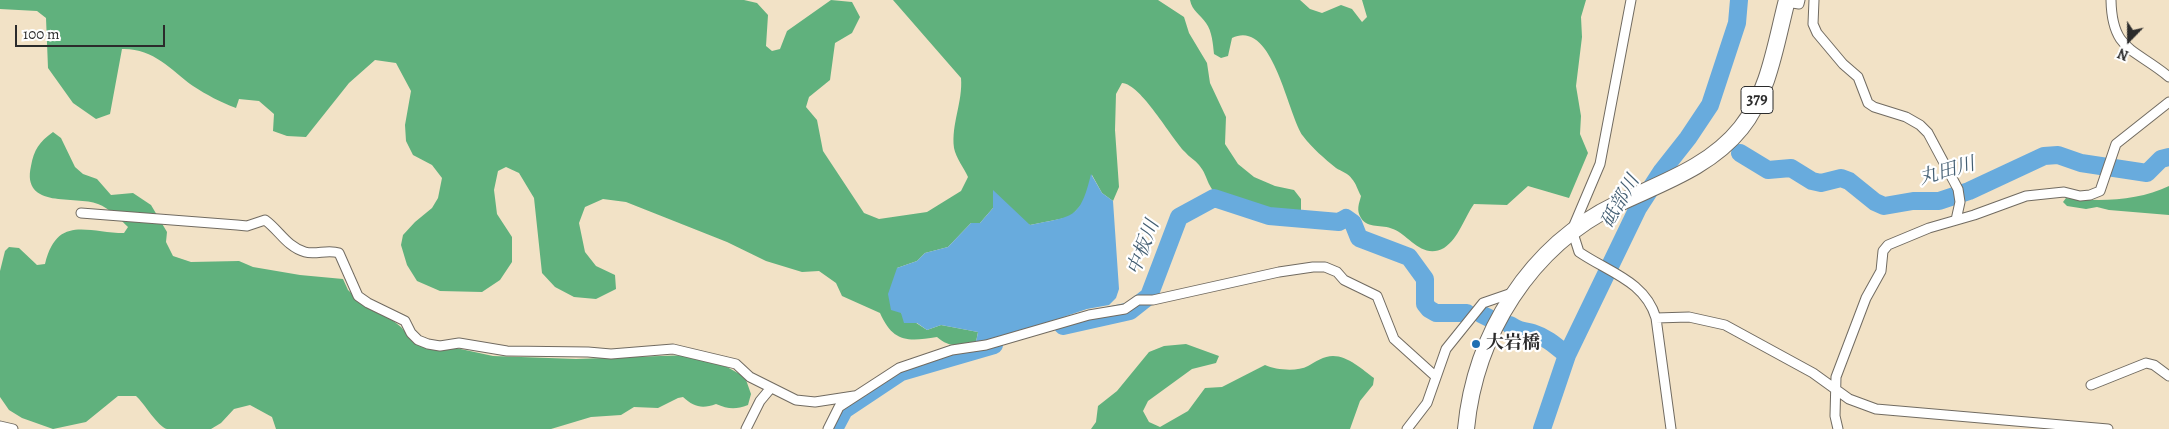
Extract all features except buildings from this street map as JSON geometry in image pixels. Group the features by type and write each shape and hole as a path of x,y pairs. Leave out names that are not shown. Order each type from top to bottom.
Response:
{"highway":[{"name":"379","path":"1466,429 1474,382 1481,360 1490,336 1513,293 1540,259 1572,230 1619,203 1685,172 1721,149 1742,127 1767,77 1791,1"}],"street":[{"path":"1631,0 1600,164 1572,230 1579,252 1631,282 1652,304 1656,318 1671,429"},
{"path":"1814,0 1814,24 1817,33 1838,58 1858,77 1868,103 1874,107 1906,117 1920,125 1928,133 1958,189 1960,202 1956,220"},
{"path":"2111,0 2111,17 2116,35 2128,48 2169,77"},
{"path":"1838,429 1835,416 1836,378 1866,298 1881,271 1883,251 1888,245 2026,196 2064,192 2080,196 2100,191 2116,144 2169,102"},
{"path":"81,213 247,226 265,220 292,246 305,252 334,251 339,253 358,296 405,321 414,337 428,344 440,346 458,343 507,351 611,354 673,349 736,364 750,377 770,388 805,402 854,396"},
{"path":"828,429 839,407 854,396 899,368 952,350 986,345 1089,315 1125,309 1138,300 1153,300 1278,272 1313,267 1325,267 1337,272 1344,280 1377,296 1394,338 1434,376"},
{"path":"1407,429 1426,402 1434,376 1446,348 1483,304 1513,293"},
{"path":"1656,318 1689,317 1725,326 1813,373 1849,399 1876,409 2108,429"},
{"path":"2091,385 2146,364 2154,365 2169,376"},
{"path":"746,429 760,401 770,388"},
{"path":"0,426 13,429"}],"green space":[{"path":"0,0 744,0 757,3 768,15 766,46 772,51 780,49 787,31 831,0 852,2 860,17 852,33 835,43 830,80 809,97 806,107 817,120 823,151 864,213 879,219 927,212 961,191 968,177 954,148 954,130 961,78 893,0 1158,0 1184,17 1189,33 1207,63 1210,83 1226,117 1225,144 1238,164 1254,177 1275,186 1294,190 1301,199 1301,211 1297,215 1251,209 1234,205 1219,197 1211,188 1199,165 1179,145 1147,102 1138,92 1122,83 1116,94 1115,130 1119,187 1113,201 1102,193 1092,175 1085,201 1070,217 1030,225 993,208 980,223 971,223 948,247 925,253 917,261 897,268 901,313 927,330 941,325 978,332 976,342 955,345 941,341 937,337 902,338 890,330 880,313 842,296 836,283 819,271 802,272 766,261 727,242 626,202 603,199 585,207 579,223 585,252 596,266 615,275 616,289 596,299 574,297 555,287 542,273 534,198 519,173 506,167 498,171 494,190 497,214 512,237 512,262 500,280 482,292 440,291 417,281 407,265 401,245 403,235 432,208 438,198 442,178 432,165 413,155 406,141 405,125 411,91 396,63 375,60 349,83 306,137 287,136 273,131 274,114 259,101 239,99 236,108 219,101 193,86 152,56 143,52 122,49 110,114 96,119 73,103 48,68 46,18 37,11 0,9"},
{"path":"1190,0 1300,0 1310,9 1322,13 1341,5 1352,9 1362,22 1367,17 1362,0 1586,0 1581,17 1582,37 1576,86 1581,116 1580,134 1588,153 1569,198 1528,186 1507,205 1474,204 1454,239 1444,248 1436,251 1422,249 1393,229 1367,224 1359,215 1358,207 1361,196 1353,181 1323,157 1303,136 1277,71 1268,54 1258,42 1246,36 1232,38 1228,56 1221,58 1214,54 1210,30 1192,7"},
{"path":"53,132 61,138 75,167 83,174 97,179 111,195 133,193 151,205 167,232 166,242 173,256 191,262 239,261 253,267 300,275 343,279 348,290 363,304 386,315 401,327 413,341 438,350 456,348 493,356 576,359 689,355 727,367 745,377 751,394 748,405 739,408 728,408 716,404 702,407 691,403 683,397 658,408 634,407 621,415 591,417 551,429 276,429 272,417 250,405 234,409 221,423 211,429 167,429 159,424 136,396 118,396 86,422 53,429 22,418 9,410 0,397 0,271 5,251 9,247 19,248 37,265 45,264 50,248 57,238 66,232 86,230 124,233 128,227 118,217 98,204 52,198 42,195 34,189 30,180 34,155 44,139"},
{"path":"2169,186 2169,215 2109,210 2097,207 2086,209 2067,206 2063,202 2066,198 2092,200 2119,199 2145,195"},
{"path":"1186,344 1219,356 1216,363 1192,369 1148,401 1143,411 1149,422 1160,427 1188,411 1205,388 1222,387 1265,365 1292,370 1303,368 1326,357 1339,357 1355,364 1374,378 1373,385 1360,401 1350,429 1091,429 1096,422 1098,406 1117,391 1149,352 1164,346"}],"water":[{"path":"1091,174 1102,193 1113,201 1119,289 1116,298 1109,305 1087,309 992,341 976,342 978,332 941,325 927,330 917,323 904,323 901,313 891,310 888,294 897,268 917,261 925,253 948,247 971,223 980,223 993,208 993,190 1030,225 1065,217 1078,208 1083,200"}],"waterway":[{"name":"砥部川","path":"1542,429 1567,355 1638,208 1662,171 1688,138 1710,105 1737,23 1739,0"},
{"name":"丸田川","path":"1740,153 1768,170 1791,168 1812,181 1821,183 1841,178 1849,181 1875,202 1884,206 1913,201 1939,201 1969,191 2044,156 2058,155 2081,163 2147,173 2161,159 2169,157"},
{"name":"中板川","path":"1063,326 1130,311 1149,296 1179,217 1214,198 1269,216 1339,222 1346,218 1353,223 1359,238 1409,257 1425,279 1425,304 1429,309 1436,313 1467,313"},
{"name":"中板川","path":"1481,314 1489,318"},
{"name":"中板川","path":"1510,325 1519,330 1542,337 1567,355"},
{"name":"中板川","path":"834,429 844,410 901,372 994,345"}],"place":[{"name":"大岩橋","path":"1476,344"}]}
